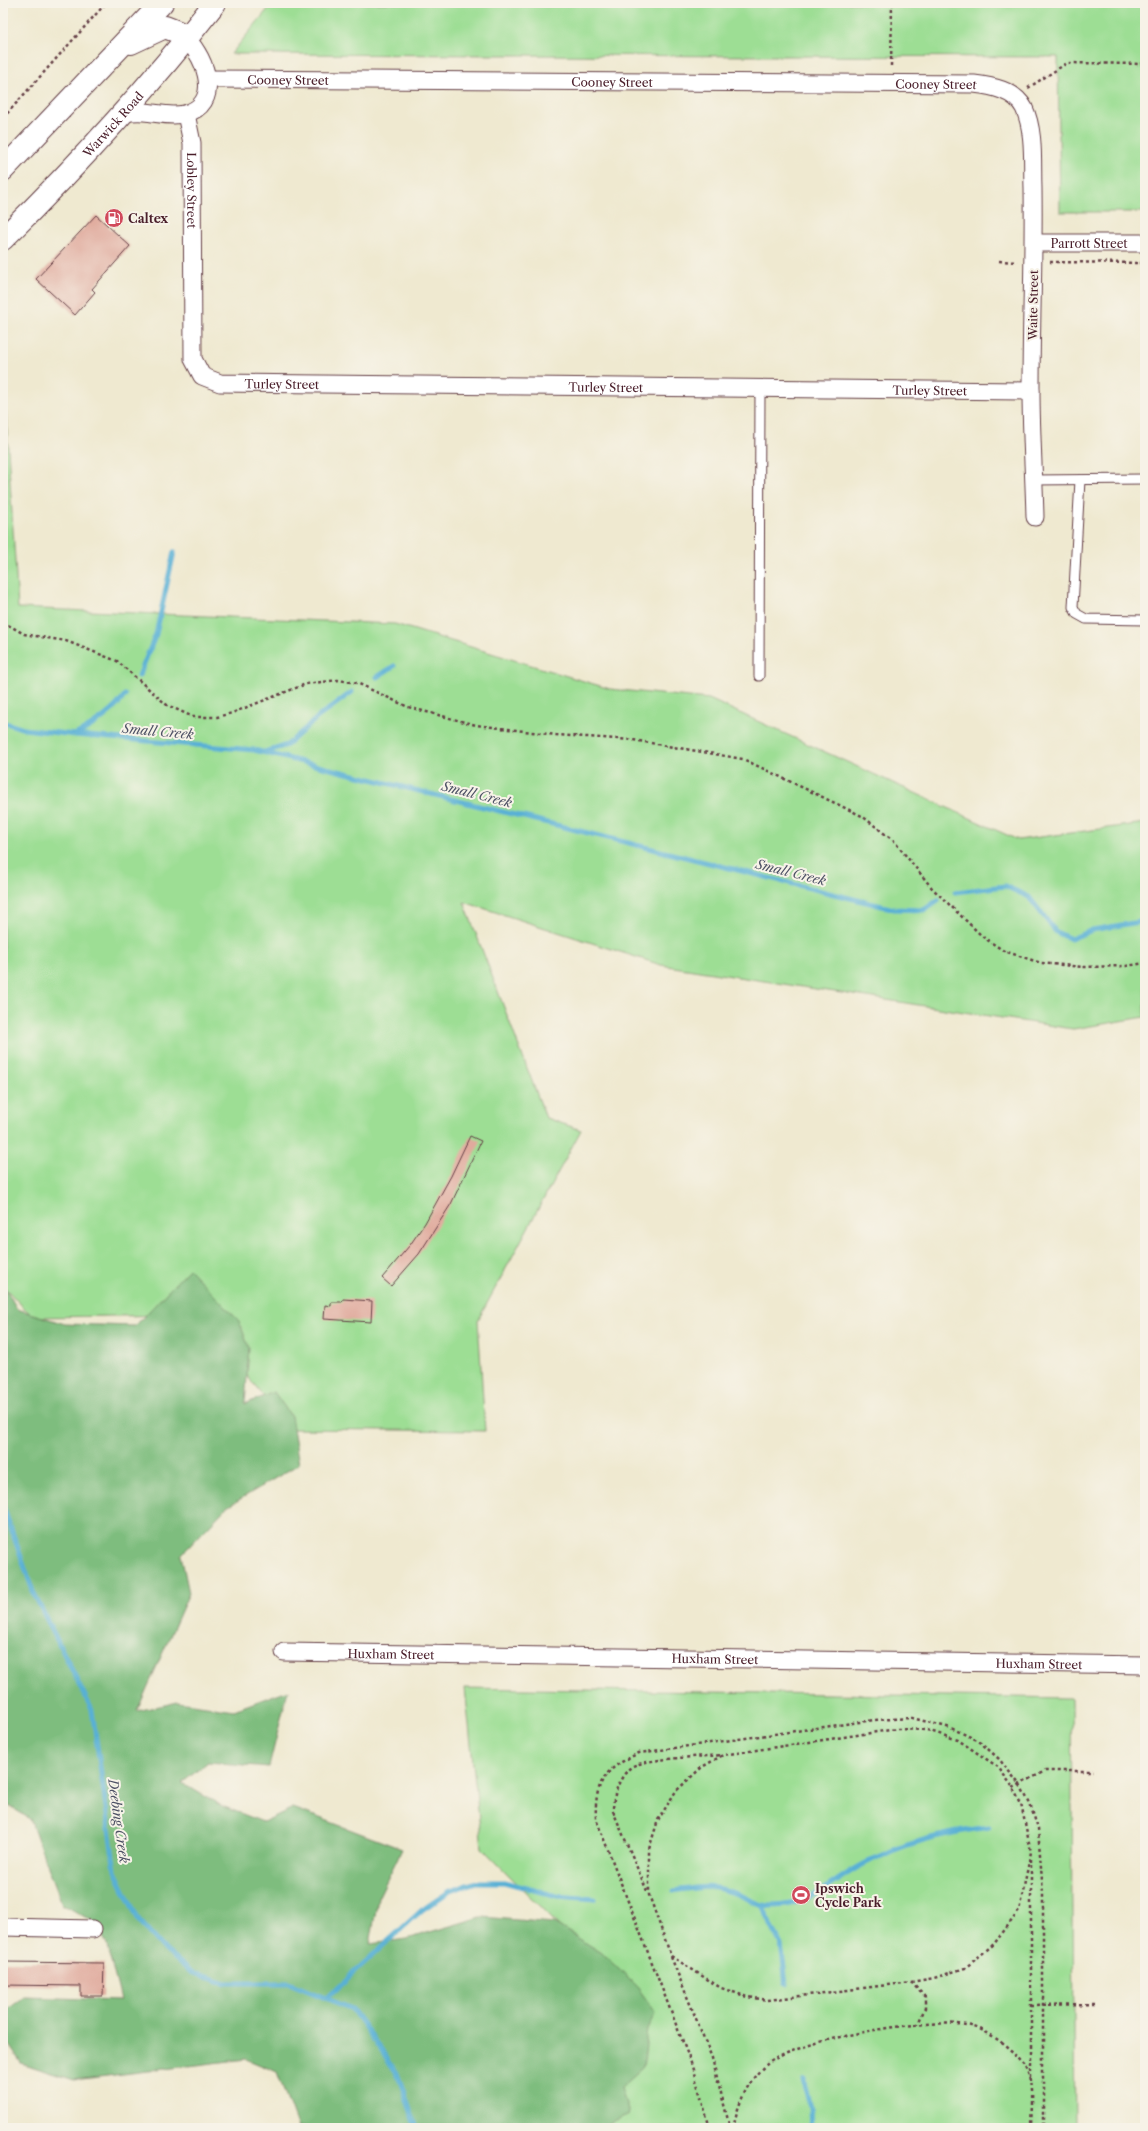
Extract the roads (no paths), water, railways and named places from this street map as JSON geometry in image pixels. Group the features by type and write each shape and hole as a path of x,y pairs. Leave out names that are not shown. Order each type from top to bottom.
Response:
{"main road":[{"path":"3,170 71,101 116,50 162,3"},
{"name":"Warwick Road","path":"3,239 36,208 123,113 187,39 215,3"},
{"path":"116,50 165,27 178,32 187,39"}],"street":[{"path":"123,113 142,112 169,116 186,114 197,108 204,100 208,90 208,79 204,64 187,39"},
{"name":"Cooney Street","path":"208,79 974,84 1002,90 1014,96"},
{"name":"Waite Street","path":"1014,96 1023,106 1026,113 1032,144 1034,263 1031,391 1035,517"},
{"name":"Lobley Street","path":"186,114 192,143 193,359"},
{"name":"Parrott Street","path":"1034,242 1145,243"},
{"name":"Turley Street","path":"193,359 202,376 220,382 1031,391"},
{"name":"Huxham Street","path":"284,1652 1145,1666"},
{"path":"3,1927 93,1928"}],"lane":[{"path":"759,676 760,388"},
{"path":"1034,480 1145,479"},
{"path":"1080,480 1073,607 1078,614 1086,619 1145,620"}],"waterway":[{"path":"139,676 156,634 174,552"},
{"path":"377,677 394,666"},
{"path":"265,752 287,745 318,717 352,692"},
{"path":"75,735 103,718 125,695"},
{"name":"Small Creek","path":"3,722 24,729 75,735 254,750 894,909 924,910 938,900"},
{"name":"Small Creek","path":"955,892 1005,886 1029,897 1056,932 1071,939 1092,930 1145,921"},
{"name":"Deebing Creek","path":"3,1506 34,1594 92,1710 115,1871 138,1919 166,1951 191,1972 225,1983 289,1983 352,2009 397,2073 417,2128"},
{"path":"673,1891 709,1887 731,1892 753,1902 768,1906 790,1904 810,1897 853,1870 892,1851 924,1840 956,1832 989,1827"},
{"path":"326,1998 422,1910 450,1891 476,1882 504,1882 557,1896 595,1899"},
{"path":"761,1905 781,1945 786,1983"},
{"path":"803,2080 810,2108 811,2128"}],"place":[{"name":"Caltex","path":"114,218"},
{"name":"Ipswich Cycle Park","path":"801,1895"}]}
